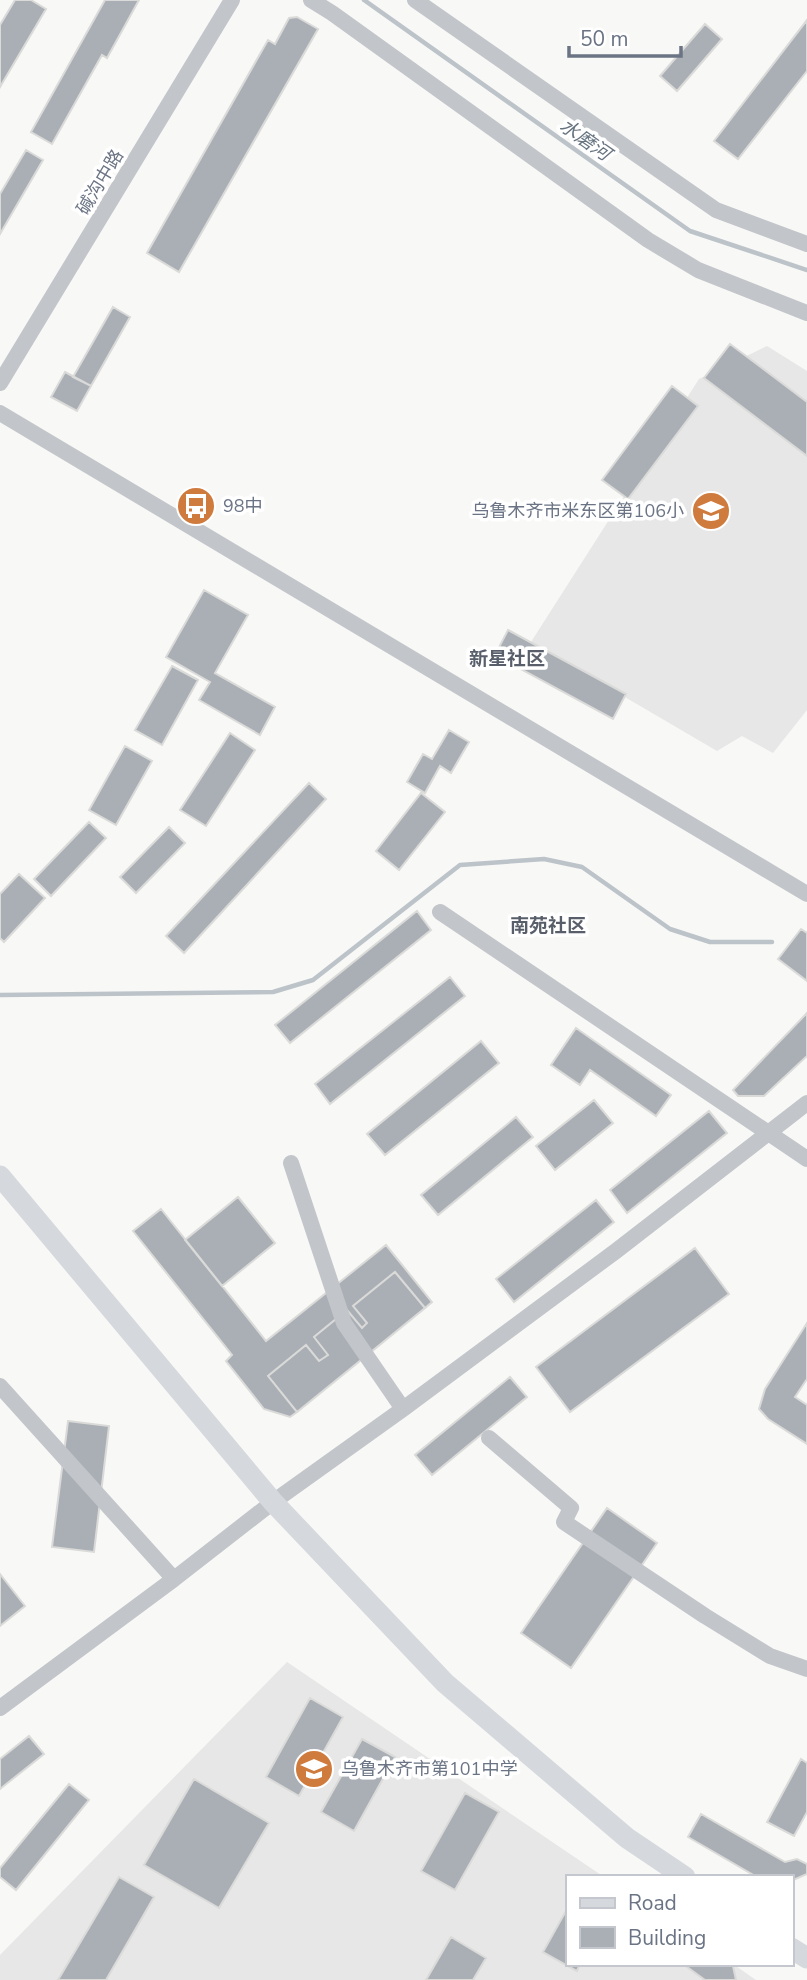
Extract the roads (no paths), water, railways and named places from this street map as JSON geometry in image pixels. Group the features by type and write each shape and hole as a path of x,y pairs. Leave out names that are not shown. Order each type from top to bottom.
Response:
{"main road":[{"path":"0,1176 273,1502 445,1683 627,1838 682,1875"}],"street":[{"name":"碱沟中路","path":"0,383 232,0"},
{"path":"311,0 648,240 698,270 807,313"},
{"path":"415,0 716,210 807,244"},
{"path":"0,413 807,894"},
{"path":"440,912 807,1159"},
{"path":"0,1708 273,1502 615,1251 807,1102"},
{"path":"291,1163 344,1323 403,1409"},
{"path":"0,1386 174,1579"},
{"path":"489,1438 571,1508 564,1522 770,1656 807,1669"}],"waterway":[{"name":"水磨河","path":"364,0 690,231 807,270"},
{"path":"0,995 273,992 313,980 460,865 544,859 582,867 670,929 710,942 772,942"}],"place":[{"name":"98中","path":"196,506"},
{"name":"乌鲁木齐市米东区第106小","path":"711,511"},
{"name":"乌鲁木齐市第101中学","path":"314,1769"}],"district":[{"name":"新星社区","path":"507,659"},
{"name":"南苑社区","path":"548,926"}]}
